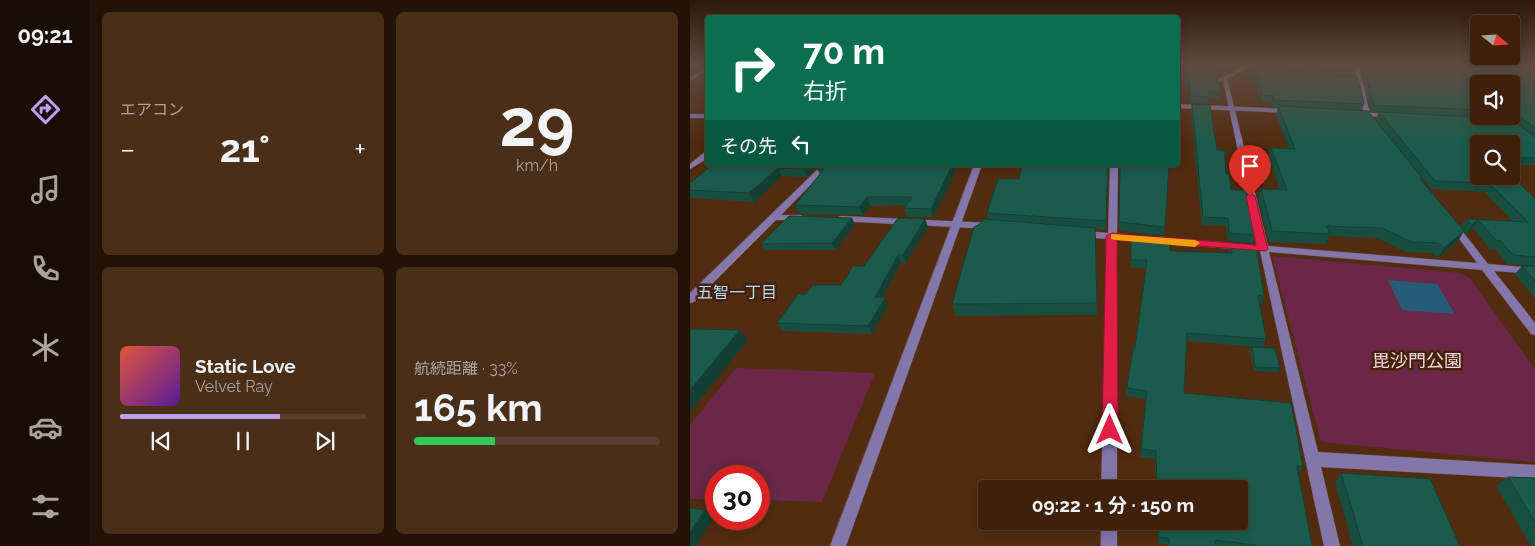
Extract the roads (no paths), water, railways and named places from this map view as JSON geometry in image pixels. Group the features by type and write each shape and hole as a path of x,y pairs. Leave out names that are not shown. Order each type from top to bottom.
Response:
{"street":[{"path":"1227,91 1332,546"},
{"path":"1362,91 1367,115 1379,130"},
{"path":"1180,106 1298,111"},
{"path":"1348,114 1397,116"},
{"path":"690,116 705,116"},
{"path":"690,166 705,156"},
{"path":"690,299 824,167"},
{"path":"838,546 977,167"},
{"path":"1109,480 1114,167"},
{"path":"773,217 812,218"},
{"path":"831,219 956,223 1005,227"},
{"path":"1450,221 1535,331"},
{"path":"1073,233 1535,271"},
{"path":"1311,459 1535,472"},
{"path":"1109,530 1109,546"}],"water":[{"path":"1388,280 1437,284 1455,314 1402,310"}],"district":[{"name":"五智一丁目","path":"737,292"}],"park label":[{"name":"毘沙門公園","path":"1417,360"}]}
